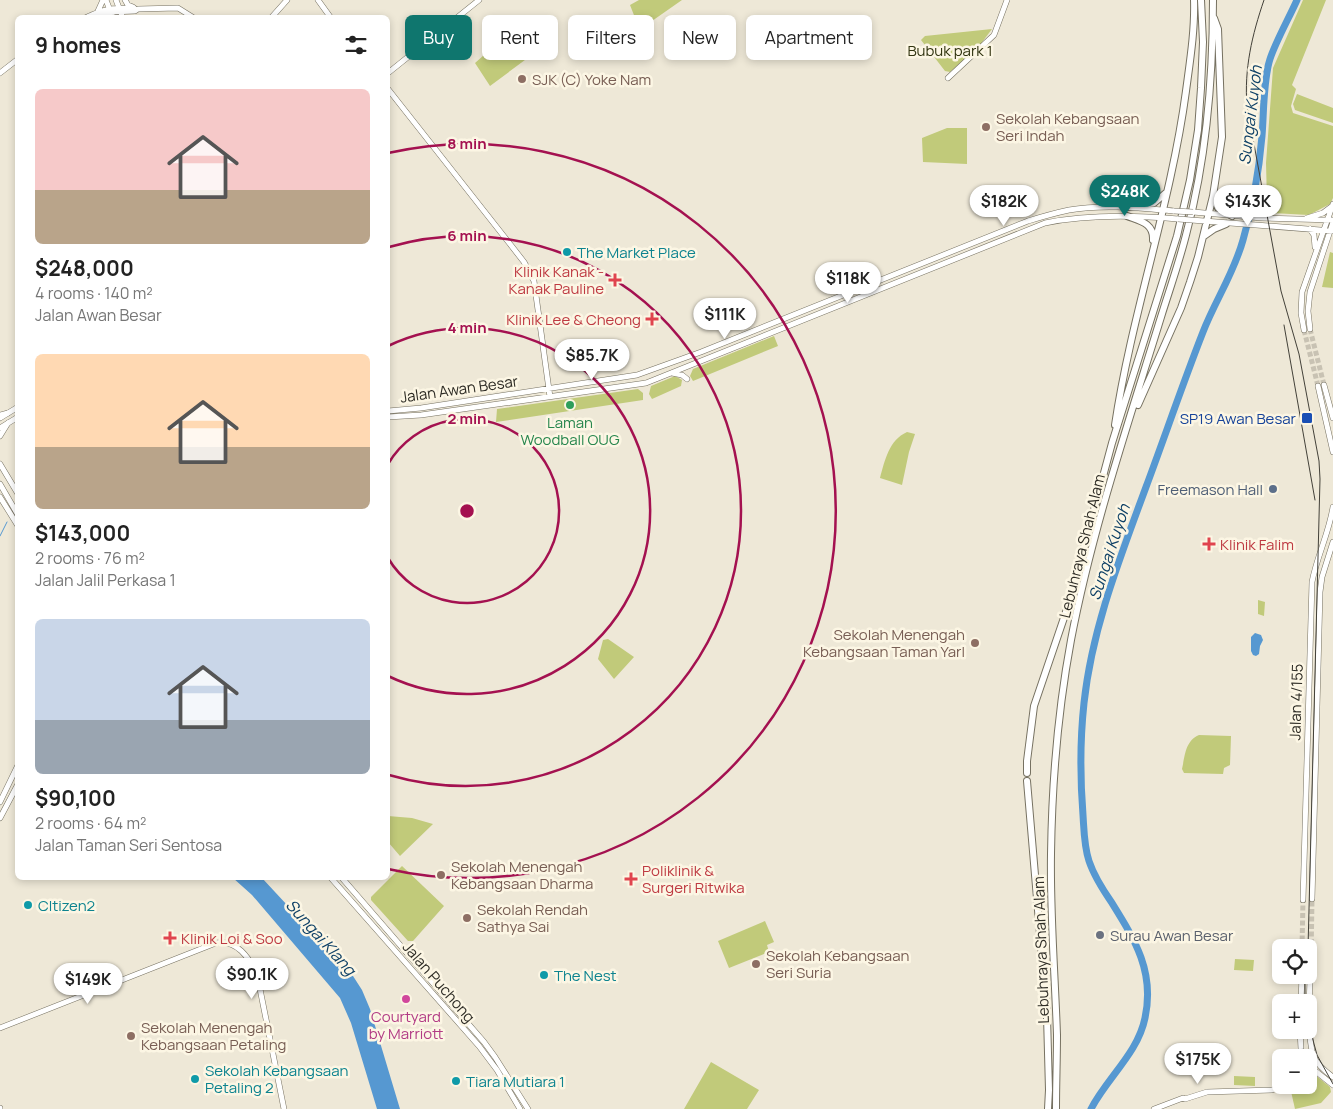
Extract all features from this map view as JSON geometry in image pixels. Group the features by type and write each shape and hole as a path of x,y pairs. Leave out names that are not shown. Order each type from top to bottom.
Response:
{"highway":[{"path":"1112,443 1120,392 1178,146 1193,35 1194,0"},
{"name":"Lebuhraya Shah Alam","path":"1027,773 1034,706 1066,611 1112,443 1178,236 1190,180 1201,88 1203,42 1201,0"},
{"name":"Lebuhraya Shah Alam","path":"1056,1109 1057,1038 1050,852 1056,750 1068,661 1083,582 1106,494 1188,230 1201,162 1208,109 1213,0"},
{"path":"1121,446 1181,308 1198,257 1204,236 1207,214 1214,194 1222,137 1218,29 1213,15"},
{"path":"1128,207 1154,203 1168,192"},
{"path":"1214,194 1216,205 1221,210 1234,216"},
{"path":"1127,216 1147,224 1152,230 1149,266"},
{"path":"1204,236 1214,229 1230,224"},
{"name":"Lebuhraya Shah Alam","path":"1027,782 1047,1016 1048,1109"}],"main road":[{"path":"104,0 111,13"},
{"path":"98,13 104,0"},
{"path":"116,0 121,12"},
{"path":"124,0 136,10"},
{"path":"274,15 287,0"},
{"path":"318,0 329,15"},
{"path":"390,71 479,0"},
{"path":"948,78 994,35 1007,0"},
{"path":"92,15 98,13 178,8 190,15"},
{"path":"133,15 136,10"},
{"path":"0,73 15,61"},
{"path":"390,92 524,262 534,281 550,397"},
{"path":"1301,220 1323,213 1332,205"},
{"path":"1304,330 1301,313 1302,292 1332,205"},
{"name":"Jalan Awan Besar","path":"390,411 421,408 637,376 1028,221 1071,210 1128,207 1262,218 1333,221"},
{"name":"Jalan Awan Besar","path":"390,417 421,415 646,383 1029,228 1072,217 1099,215 1162,218 1310,228 1332,232"},
{"path":"1310,328 1308,311 1310,292 1326,244 1332,232 1333,221"},
{"path":"1310,228 1314,236 1316,252"},
{"path":"933,259 944,263"},
{"path":"671,373 682,375 687,380"},
{"path":"548,377 556,387"},
{"path":"541,389 548,377"},
{"path":"1324,385 1333,418"},
{"path":"1318,386 1333,452"},
{"path":"0,416 15,409"},
{"path":"0,428 15,419"},
{"path":"0,436 8,423"},
{"path":"0,459 1,466 15,489"},
{"path":"0,484 15,510"},
{"path":"0,497 15,521"},
{"name":"Jalan 4/155","path":"1303,900 1312,582 1315,564 1333,507"},
{"name":"Jalan 4/155","path":"1312,899 1320,592 1322,577 1333,542"},
{"path":"0,802 15,770"},
{"path":"0,818 15,790"},
{"name":"Jalan Puchong","path":"333,880 479,1046 497,1070 520,1109"},
{"name":"Jalan Puchong","path":"344,880 484,1042 500,1063 528,1109"},
{"path":"0,1028 216,943 227,942 235,946 246,956 257,974 284,1109"},
{"path":"1310,984 1311,1047 1317,1062 1333,1078"},
{"path":"1317,1073 1333,1086"},
{"path":"1154,1109 1208,1092 1272,1090"},
{"path":"1161,1109 1183,1099"}],"green space":[{"path":"639,0 682,0 654,20 654,15 634,15 630,5"},
{"path":"1303,0 1326,0 1292,85 1296,89 1291,106 1293,113 1333,126 1333,198 1330,204 1309,215 1272,213 1267,201 1266,163 1273,68"},
{"name":"Bubuk park 1","path":"992,29 977,49 950,72 945,71 921,40 925,36"},
{"path":"482,57 482,60 525,60 490,86 475,63"},
{"path":"1297,94 1333,108 1333,123 1295,110 1293,104"},
{"path":"947,128 967,128 967,164 923,162 922,138"},
{"path":"1330,252 1333,253 1333,288 1322,287"},
{"path":"774,336 778,346 693,381 690,376 693,369"},
{"name":"Laman Woodball OUG","path":"675,376 682,380 681,386 652,399 649,394 651,386"},
{"name":"Laman Woodball OUG","path":"638,389 643,393 643,400 496,422 497,409"},
{"path":"907,432 915,434 902,485 880,478 892,445"},
{"path":"1258,600 1265,602 1264,616 1258,614"},
{"path":"608,639 634,657 614,679 598,659 603,640"},
{"path":"1199,735 1231,736 1230,765 1224,768 1223,774 1184,773 1182,769 1186,749 1191,741"},
{"path":"390,816 412,818 433,824 400,856 390,844"},
{"path":"402,866 444,906 413,941 408,941 371,900 371,897"},
{"path":"765,921 774,942 767,945 769,952 729,968 718,941"},
{"path":"1235,959 1254,960 1253,971 1234,970"},
{"path":"711,1062 759,1090 747,1109 684,1109"},
{"path":"1234,1076 1255,1077 1255,1086 1234,1085"},
{"path":"1317,1076 1330,1087 1331,1092 1321,1103 1295,1109 1292,1094 1317,1094"}],"water":[{"path":"1255,633 1261,635 1263,640 1259,654 1256,656 1251,651 1251,637"},
{"path":"235,880 264,880 353,976 362,990 370,1009 400,1109 377,1109 351,1023 340,998 252,895"}],"pier":[{"path":"4,778 15,784 15,806 0,799 0,787"}],"waterway":[{"name":"Sungai Kuyoh","path":"1091,1109 1136,1043 1145,1018 1147,1001 1145,971 1141,957 1128,930 1096,877 1089,861 1084,838 1081,759 1084,703 1093,648 1126,540 1188,371 1213,309 1235,264 1243,240 1257,175 1265,87 1270,59 1297,0"},
{"path":"0,536 7,522"}],"tunnel":[{"path":"1310,329 1324,385"},
{"path":"1304,330 1318,386"},
{"path":"1311,939 1312,899"},
{"path":"1302,939 1303,900"}],"tram line":[{"path":"1264,0 1250,52 1246,92 1247,106 1281,291 1299,354 1319,461 1320,479 1308,939"},
{"path":"1284,325 1315,500"},
{"path":"1305,984 1305,994"},
{"path":"1313,1039 1317,1055 1333,1084"}],"place":[{"name":"SJK (C) Yoke Nam","path":"522,79"},
{"name":"Sekolah Kebangsaan Seri Indah","path":"986,127"},
{"name":"The Market Place","path":"567,252"},
{"name":"Klinik Kanak - Kanak Pauline","path":"615,280"},
{"name":"Klinik Lee & Cheong","path":"652,319"},
{"name":"Laman Woodball OUG","path":"570,405"},
{"name":"SP19 Awan Besar","path":"1307,418"},
{"name":"Freemason Hall","path":"1273,489"},
{"name":"Klinik Falim","path":"1209,544"},
{"name":"Sekolah Menengah Kebangsaan Taman Yarl","path":"975,643"},
{"name":"Sekolah Menengah Kebangsaan Dharma","path":"441,875"},
{"name":"Poliklinik & Surgeri Ritwika","path":"631,879"},
{"name":"CItizen2","path":"28,905"},
{"name":"Sekolah Rendah Sathya Sai","path":"467,918"},
{"name":"Surau Awan Besar","path":"1100,935"},
{"name":"Klinik Loi & Soo","path":"170,938"},
{"name":"Sekolah Kebangsaan Seri Suria","path":"756,964"},
{"name":"The Nest","path":"544,975"},
{"name":"Courtyard by Marriott","path":"406,999"},
{"name":"Sekolah Menengah Kebangsaan Petaling","path":"131,1036"},
{"name":"Sekolah Kebangsaan Petaling 2","path":"195,1079"},
{"name":"Tiara Mutiara 1","path":"456,1081"}],"water label":[{"name":"Sungai Klang","path":"321,937"}]}
